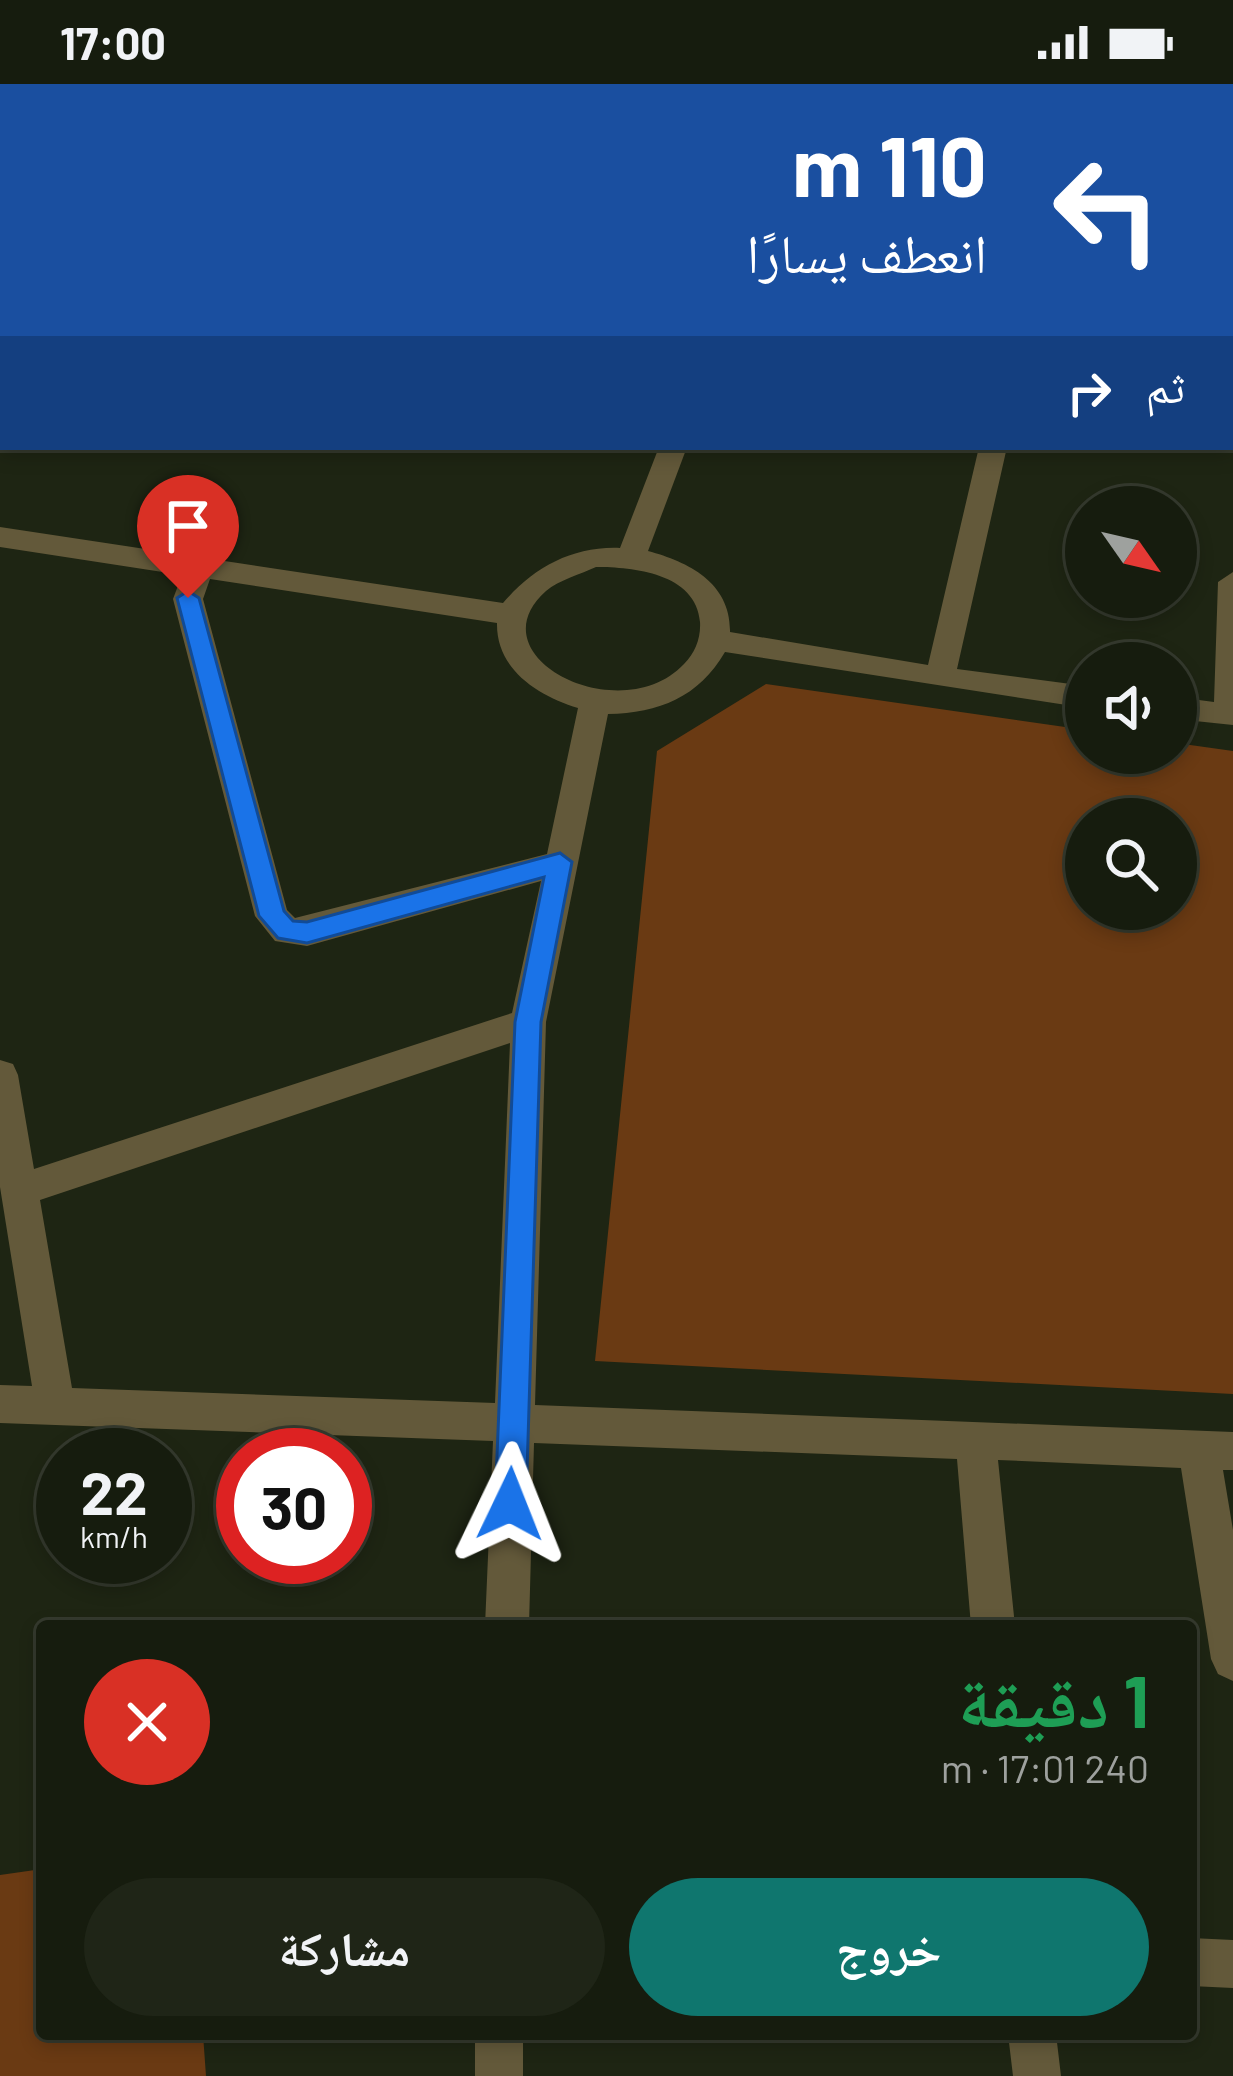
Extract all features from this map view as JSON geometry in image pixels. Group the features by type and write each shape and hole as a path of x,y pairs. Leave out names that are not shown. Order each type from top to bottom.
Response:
{"street":[{"path":"632,557 672,450"},
{"path":"940,678 992,450"},
{"path":"0,537 511,615"},
{"path":"592,557 632,557 669,567 698,586 715,611 717,640 704,668 675,690 637,702 595,703 555,691 526,670 511,644 511,615 526,589 555,568 592,557"},
{"path":"199,567 188,598 272,916 287,931 307,932 560,862"},
{"path":"1197,711 1231,715 1233,582"},
{"path":"717,640 1065,694"},
{"path":"507,1620 528,1022 595,703"},
{"path":"21,1190 528,1022"},
{"path":"0,1075 56,1404"},
{"path":"0,1404 1216,1450 1233,1659"},
{"path":"976,1440 992,1620"},
{"path":"1197,1962 1233,1964"},
{"path":"499,2040 499,2076"},
{"path":"1034,2040 1037,2076"}],"shaded area":[{"path":"766,684 1065,727 1065,774 1197,774 1197,746 1233,751 1233,1394 595,1361 657,751"},
{"path":"36,1870 36,2040 203,2040 206,2076 0,2076 0,1875"}],"route":[{"path":"188,598 272,916 287,931 307,932 560,862 528,1022 510,1504"}]}
